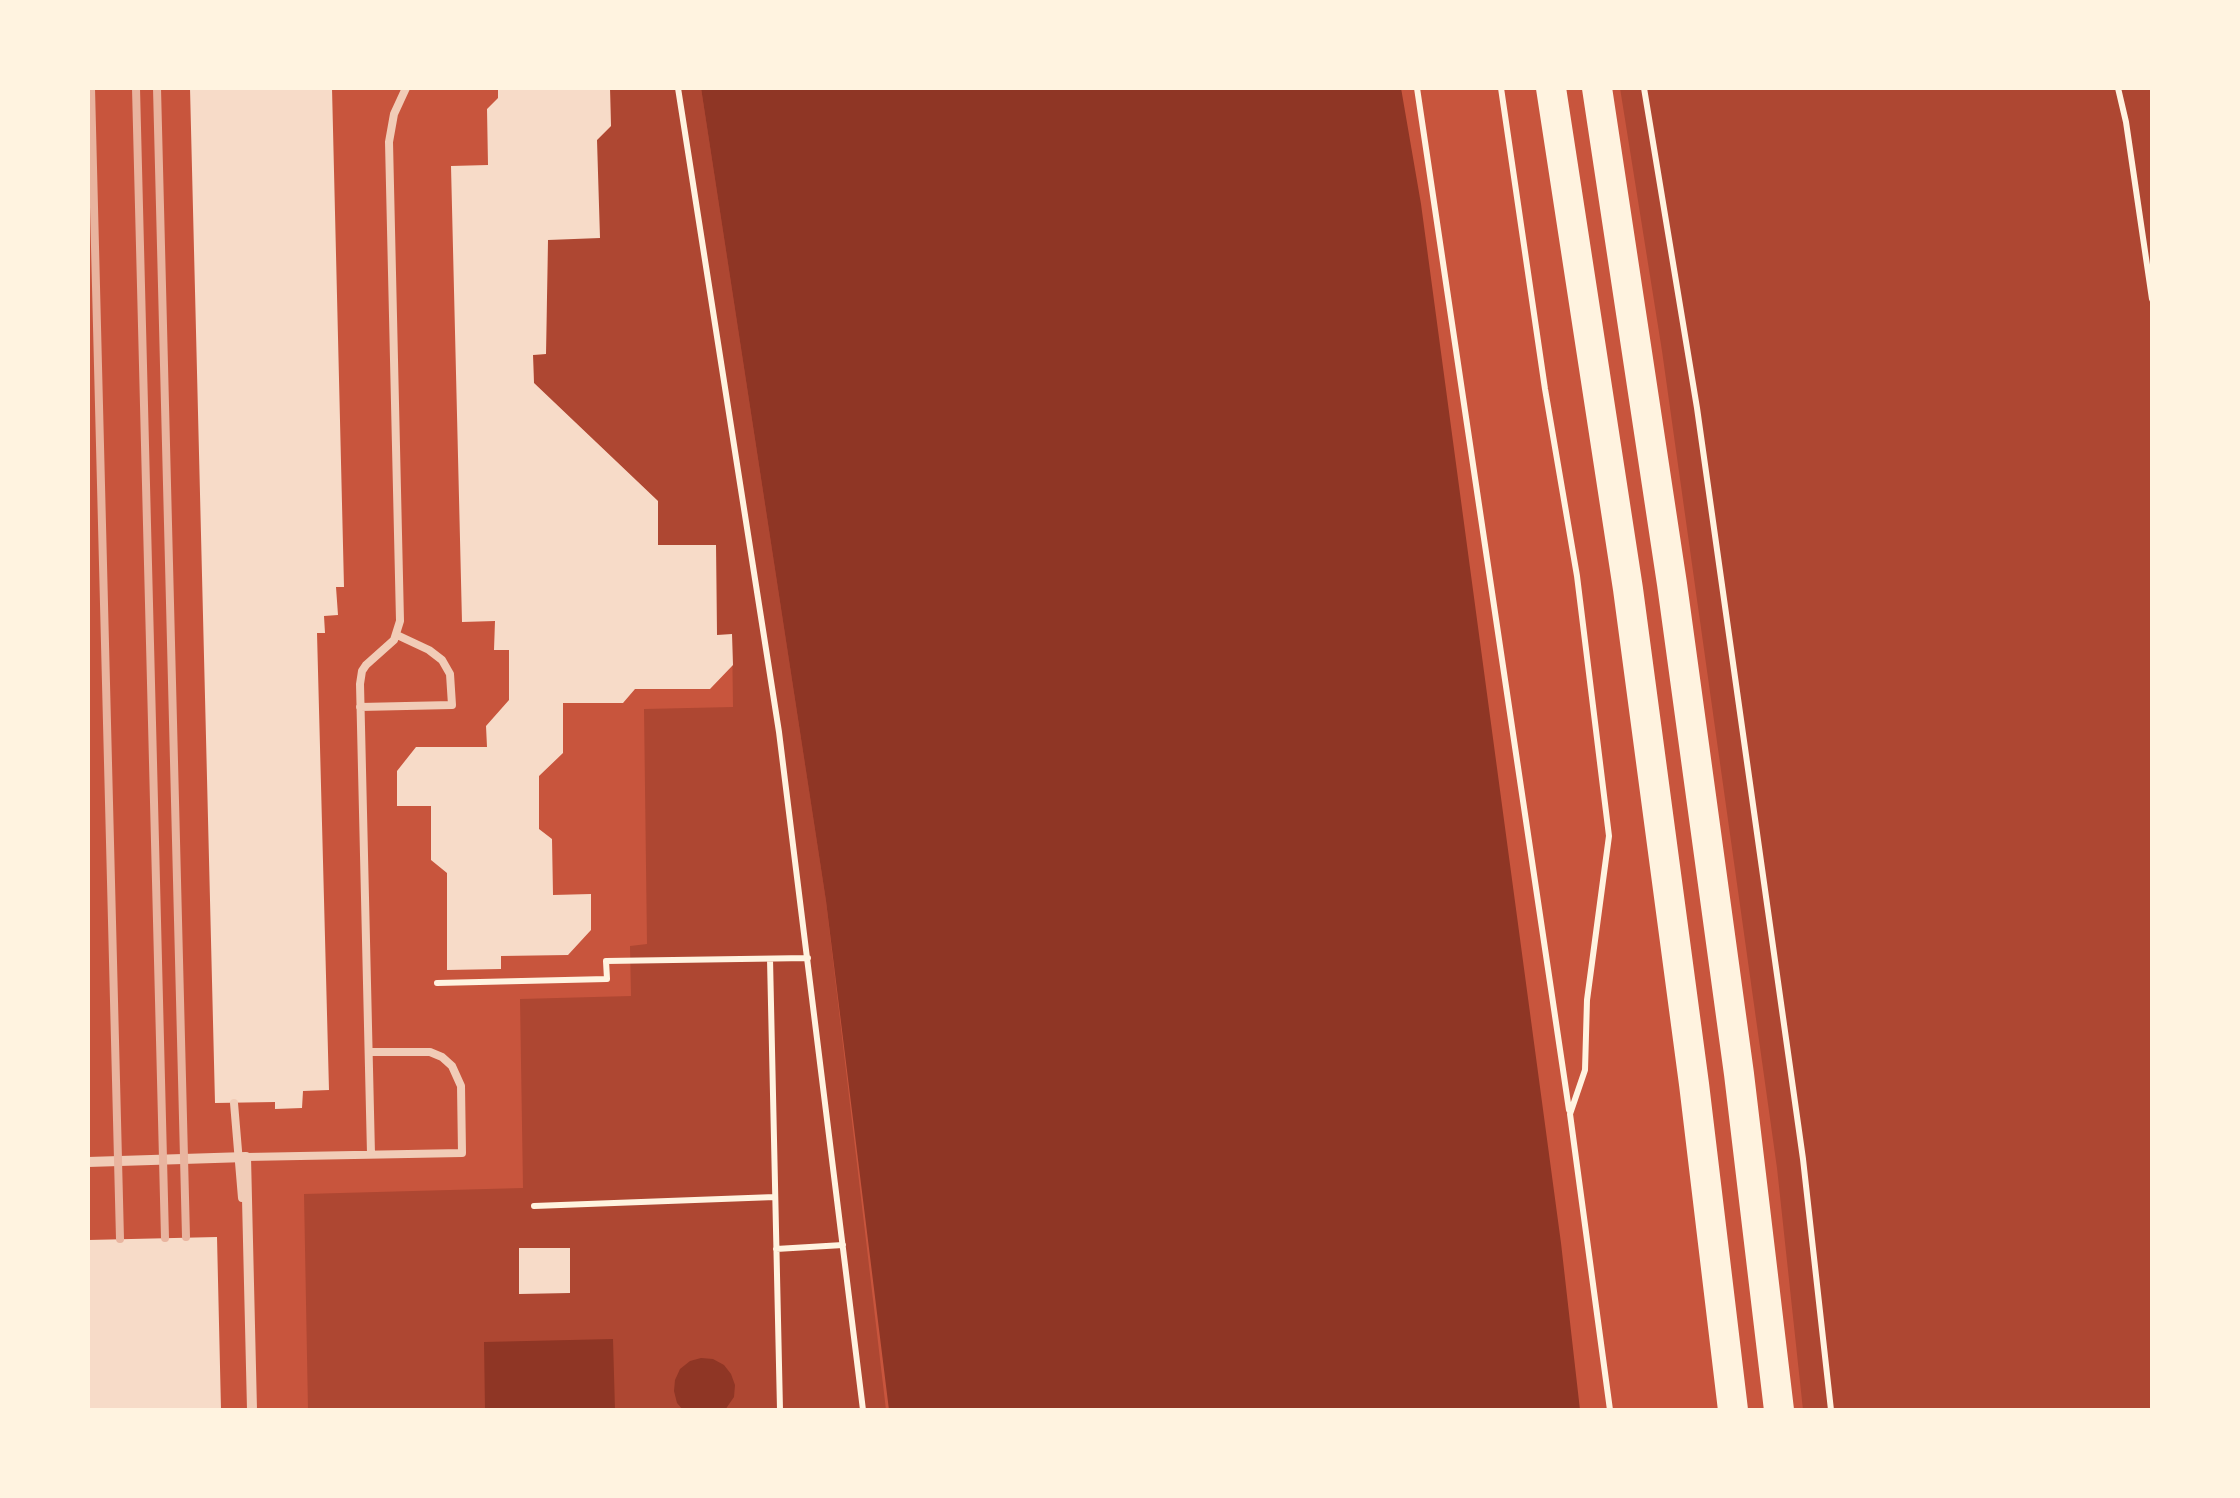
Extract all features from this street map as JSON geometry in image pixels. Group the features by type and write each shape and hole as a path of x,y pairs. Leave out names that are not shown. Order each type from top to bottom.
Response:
{"highway":[{"path":"1551,88 1628,589 1733,1410"},
{"path":"1597,88 1672,584 1739,1074 1779,1410"}],"street":[{"path":"88,1162 246,1157 251,1410"}],"lane":[{"path":"371,1154 360,707 362,671 390,646 397,635 400,614 388,142 394,114 406,88"},
{"path":"360,707 452,705 450,674 442,660 397,635"},
{"path":"246,1157 462,1153 462,1099 452,1066 430,1052 369,1052"},
{"path":"234,1103 246,1234 251,1410"}],"path":[{"path":"678,88 779,732 863,1410"},
{"path":"1417,88 1570,1114 1610,1410"},
{"path":"1500,88 1544,388 1577,576 1609,836 1587,1000 1585,1070 1570,1114"},
{"path":"1644,88 1698,408 1803,1159 1831,1410"},
{"path":"2118,88 2152,300"},
{"path":"437,984 607,979 606,962 808,958"},
{"path":"770,959 780,1410"},
{"path":"534,1206 775,1197"},
{"path":"776,1249 843,1244"}],"shaded area":[{"path":"610,88 701,88 826,901 886,1410 308,1410 304,1194 523,1188 520,999 631,996 630,946 647,944 644,709 733,707 732,635 717,635 716,545 658,545 658,501 534,383 533,355 546,354 548,240 597,140 611,126"},
{"path":"701,88 1401,88 1421,204 1580,1410 889,1410 826,901"},
{"path":"1620,88 2152,88 2152,1410 1803,1410 1777,1168 1662,351"},
{"path":"613,1339 615,1410 485,1410 484,1342"},
{"path":"701,1358 713,1359 731,1374 734,1397 725,1410 683,1410 677,1403 674,1391 680,1369"}],"building":[{"path":"190,88 332,88 344,587 336,587 338,615 324,616 325,633 317,633 329,1090 303,1091 302,1108 275,1109 275,1102 215,1103"},
{"path":"498,88 610,88 611,126 597,140 600,238 548,240 546,354 533,355 534,383 658,501 658,545 716,545 717,635 732,634 733,665 710,689 635,689 623,703 563,703 563,753 539,776 539,829 552,839 553,895 591,894 591,930 568,955 501,956 501,969 447,970 447,873 431,860 431,806 397,806 397,771 416,747 487,747 486,726 509,700 509,650 494,650 495,621 462,622 451,166 488,165 487,109 498,98"},
{"path":"217,1237 221,1410 88,1410 88,1240"},
{"path":"519,1248 570,1248 570,1293 519,1294"}],"railway":[{"path":"91,88 120,1239"},
{"path":"136,88 165,1238"},
{"path":"157,88 186,1237"}]}
